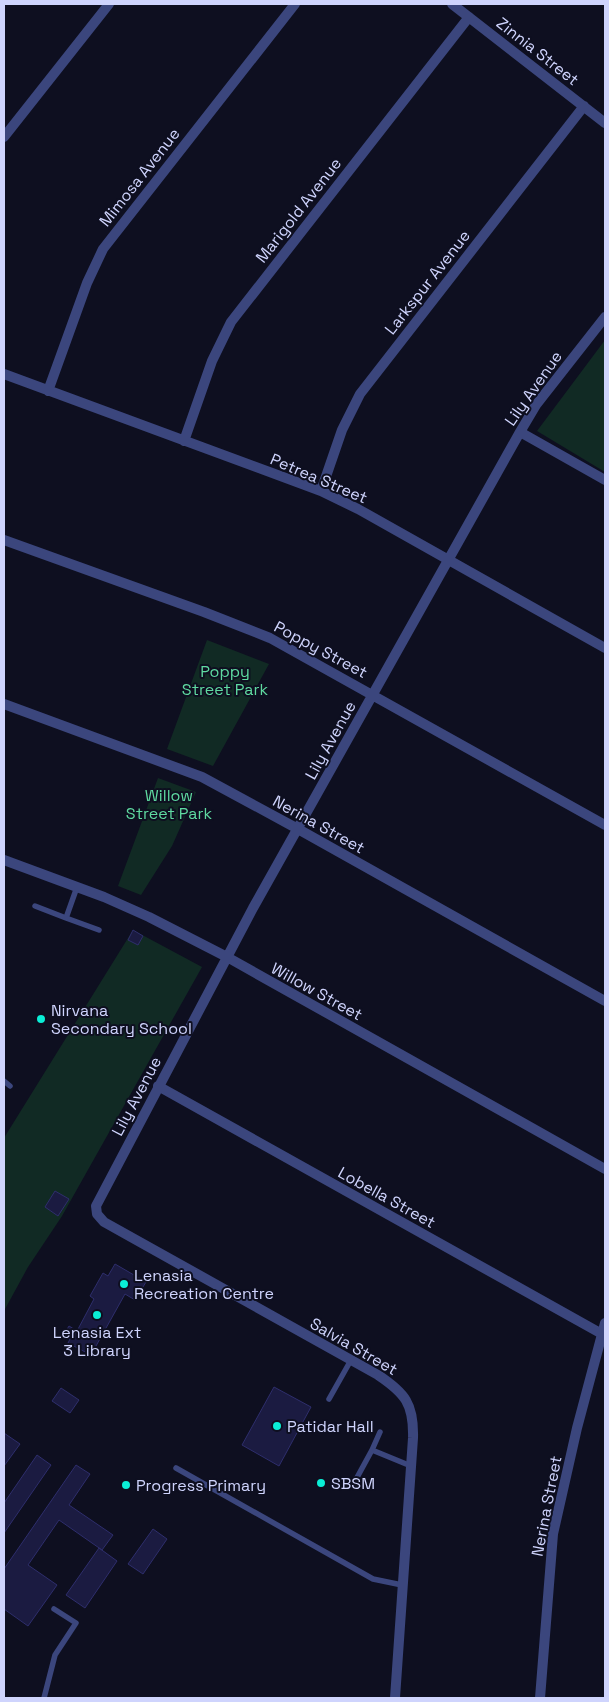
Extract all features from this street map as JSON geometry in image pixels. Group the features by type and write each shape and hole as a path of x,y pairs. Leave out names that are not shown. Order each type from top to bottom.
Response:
{"street":[{"path":"4,137 109,4"},
{"name":"Mimosa Avenue","path":"48,391 87,282 103,248 295,4"},
{"name":"Zinnia Street","path":"452,4 605,123"},
{"name":"Marigold Avenue","path":"184,441 212,362 231,322 469,17"},
{"name":"Larkspur Avenue","path":"321,492 342,430 360,394 584,106"},
{"name":"Lily Avenue","path":"102,1192 227,957 372,694 520,432 536,405 605,317"},
{"name":"Petrea Street","path":"4,374 321,492 358,509 605,648"},
{"path":"520,432 605,480"},
{"name":"Poppy Street","path":"4,540 270,638 605,825"},
{"name":"Nerina Street","path":"4,704 188,772 298,828 605,1001"},
{"name":"Willow Street","path":"4,860 129,907 227,957 605,1169"},
{"name":"Lobella Street","path":"158,1086 602,1334"},
{"name":"Salvia Street","path":"102,1192 95,1209 104,1222 351,1360 393,1385 408,1401 414,1424 395,1698"},
{"name":"Nerina Street","path":"540,1698 553,1534 577,1428 605,1323"}],"lane":[{"path":"66,918 78,887"},
{"path":"35,906 99,930"},
{"path":"4,1081 10,1086"},
{"path":"329,1399 351,1360"},
{"path":"354,1483 380,1432"},
{"path":"372,1450 411,1466"},
{"path":"176,1468 373,1579 402,1585"},
{"path":"44,1698 54,1655 76,1623 54,1609"}],"green space":[{"path":"605,340 605,472 537,431"},
{"name":"Poppy Street Park","path":"207,640 269,664 213,766 167,749"},
{"name":"Willow Street Park","path":"158,778 196,792 172,846 141,895 118,886"},
{"path":"133,930 202,967 62,1216 28,1267 4,1311 4,1138"}],"building":[{"path":"133,930 143,936 138,945 128,940"},
{"path":"55,1191 69,1199 58,1216 45,1207"},
{"path":"115,1264 146,1282 135,1300 125,1294 91,1355 68,1343 70,1339 63,1336 69,1326 77,1331 94,1299 90,1296 103,1273 108,1276"},
{"name":"Patidar Hall","path":"274,1387 311,1407 279,1466 242,1445"},
{"path":"61,1388 79,1400 70,1413 52,1401"},
{"path":"4,1433 20,1444 4,1466"},
{"path":"37,1455 51,1465 4,1533 4,1503"},
{"path":"76,1465 90,1474 69,1505 113,1535 102,1550 59,1520 28,1565 57,1585 28,1626 4,1609 4,1569"},
{"path":"153,1529 167,1539 143,1574 128,1564"},
{"path":"99,1548 117,1561 85,1608 66,1595"}],"place":[{"name":"Nirvana Secondary School","path":"41,1019"},
{"name":"Lenasia Recreation Centre","path":"124,1284"},
{"name":"Lenasia Ext 3 Library","path":"97,1315"},
{"name":"Patidar Hall","path":"277,1426"},
{"name":"SBSM","path":"321,1483"},
{"name":"Progress Primary","path":"126,1485"}]}
